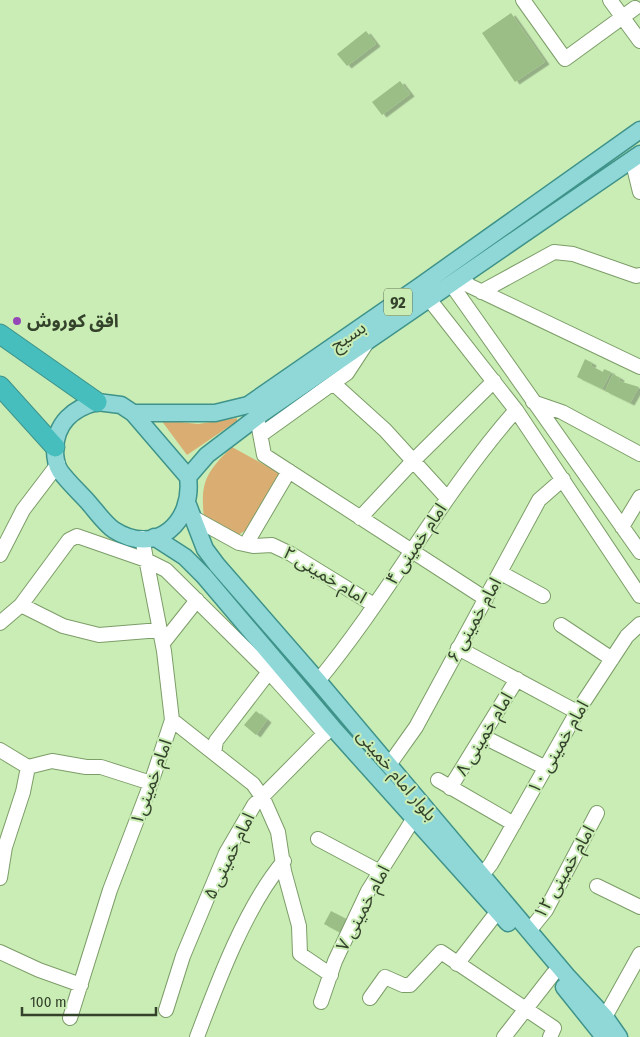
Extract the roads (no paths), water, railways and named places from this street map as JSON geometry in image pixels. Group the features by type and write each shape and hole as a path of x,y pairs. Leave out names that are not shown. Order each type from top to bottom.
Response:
{"highway":[{"name":"92","path":"0,334 97,402"},
{"path":"0,386 56,456"}],"main road":[{"name":"بسیج","path":"188,477 207,455 252,411 428,281 640,130"},
{"name":"بسیج","path":"134,413 252,411 367,342 636,156"},
{"name":"92","path":"56,456 55,439 64,420 80,406 97,402 121,405 134,413 188,477"},
{"path":"56,456 59,470 113,530 134,539 162,536 178,524 190,511 188,477"},
{"name":"بلوار امام خمینی","path":"190,511 205,549 217,565 389,765 474,872 606,1016 619,1037"},
{"name":"بلوار امام خمینی","path":"148,538 185,557 204,576 273,667 329,730 414,818 474,872 498,912 553,974 604,1037"}],"street":[{"path":"523,0 565,58 635,8"},
{"path":"610,0 640,41"},
{"path":"636,156 640,192"},
{"path":"482,292 554,252 572,254 636,276 640,275"},
{"path":"455,281 640,367"},
{"path":"455,281 533,402 630,532 640,552"},
{"path":"429,299 516,410 640,596"},
{"path":"262,434 347,373 367,342"},
{"path":"360,518 413,461 494,381"},
{"path":"333,383 385,430 447,498"},
{"path":"533,402 562,412 640,454"},
{"name":"امام خمینی ۴","path":"318,681 348,644 410,550 484,446 516,410"},
{"path":"252,411 262,434 264,455 486,599"},
{"path":"0,554 23,510 56,456"},
{"path":"246,544 289,471"},
{"name":"امام خمینی ۶","path":"389,765 416,727 539,500 563,479"},
{"path":"630,532 640,497"},
{"name":"امام خمینی ۲","path":"190,511 239,543 272,545 291,554 374,605"},
{"path":"0,623 21,605 69,540 76,536 146,560 166,570 273,667 216,741 214,753"},
{"name":"امام خمینی۱","path":"70,1018 110,890 152,783 172,720 162,637 146,560 148,538"},
{"path":"501,573 543,596"},
{"path":"21,605 63,626 99,635 162,637 197,600"},
{"name":"امام خمینی ۱۰","path":"474,872 491,864 577,712 627,636 640,624"},
{"path":"561,625 612,659"},
{"path":"458,648 577,712"},
{"name":"امام خمینی ۸","path":"450,788 517,679"},
{"path":"172,720 253,784 263,798 278,832 284,861 284,872 299,926 300,954 331,975"},
{"name":"امام خمینی ۵","path":"166,1010 182,956 226,853 254,805 329,730"},
{"path":"482,736 546,768"},
{"path":"0,750 28,767 38,766 45,761 52,761 86,767 101,767 152,783"},
{"path":"0,878 5,847 23,792 28,767"},
{"path":"438,780 514,824"},
{"name":"امام خمینی ۱۲","path":"529,931 546,910 598,813"},
{"name":"امام خمینی ۷","path":"321,1002 334,962 364,900 414,818"},
{"path":"318,839 380,872"},
{"path":"198,1037 249,918 268,881 284,861"},
{"path":"597,886 640,907"},
{"path":"457,964 498,912"},
{"path":"0,952 39,970 80,985"},
{"path":"370,998 385,977 403,985 410,985 441,952 527,1008 554,1028 550,1037"},
{"path":"606,1016 640,954"},
{"path":"504,1037 553,974"}],"place":[{"name":"افق کوروش","path":"17,321"}]}
